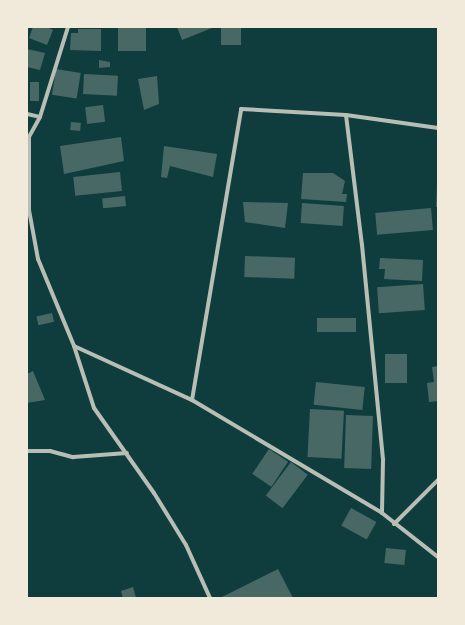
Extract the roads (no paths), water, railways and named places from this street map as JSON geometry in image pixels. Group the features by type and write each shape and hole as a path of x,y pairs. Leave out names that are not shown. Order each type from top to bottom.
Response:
{"street":[{"path":"68,27 40,117 29,137 29,210 38,259 74,346 94,408 154,493 186,545 210,598"},
{"path":"192,400 241,110 346,115 438,128"},
{"path":"27,114 40,117"},
{"path":"346,115 362,245 383,460 382,513"},
{"path":"74,346 192,400 382,513 394,524 438,557"},
{"path":"27,451 50,451 74,457 127,453"},
{"path":"394,524 438,480"}]}
